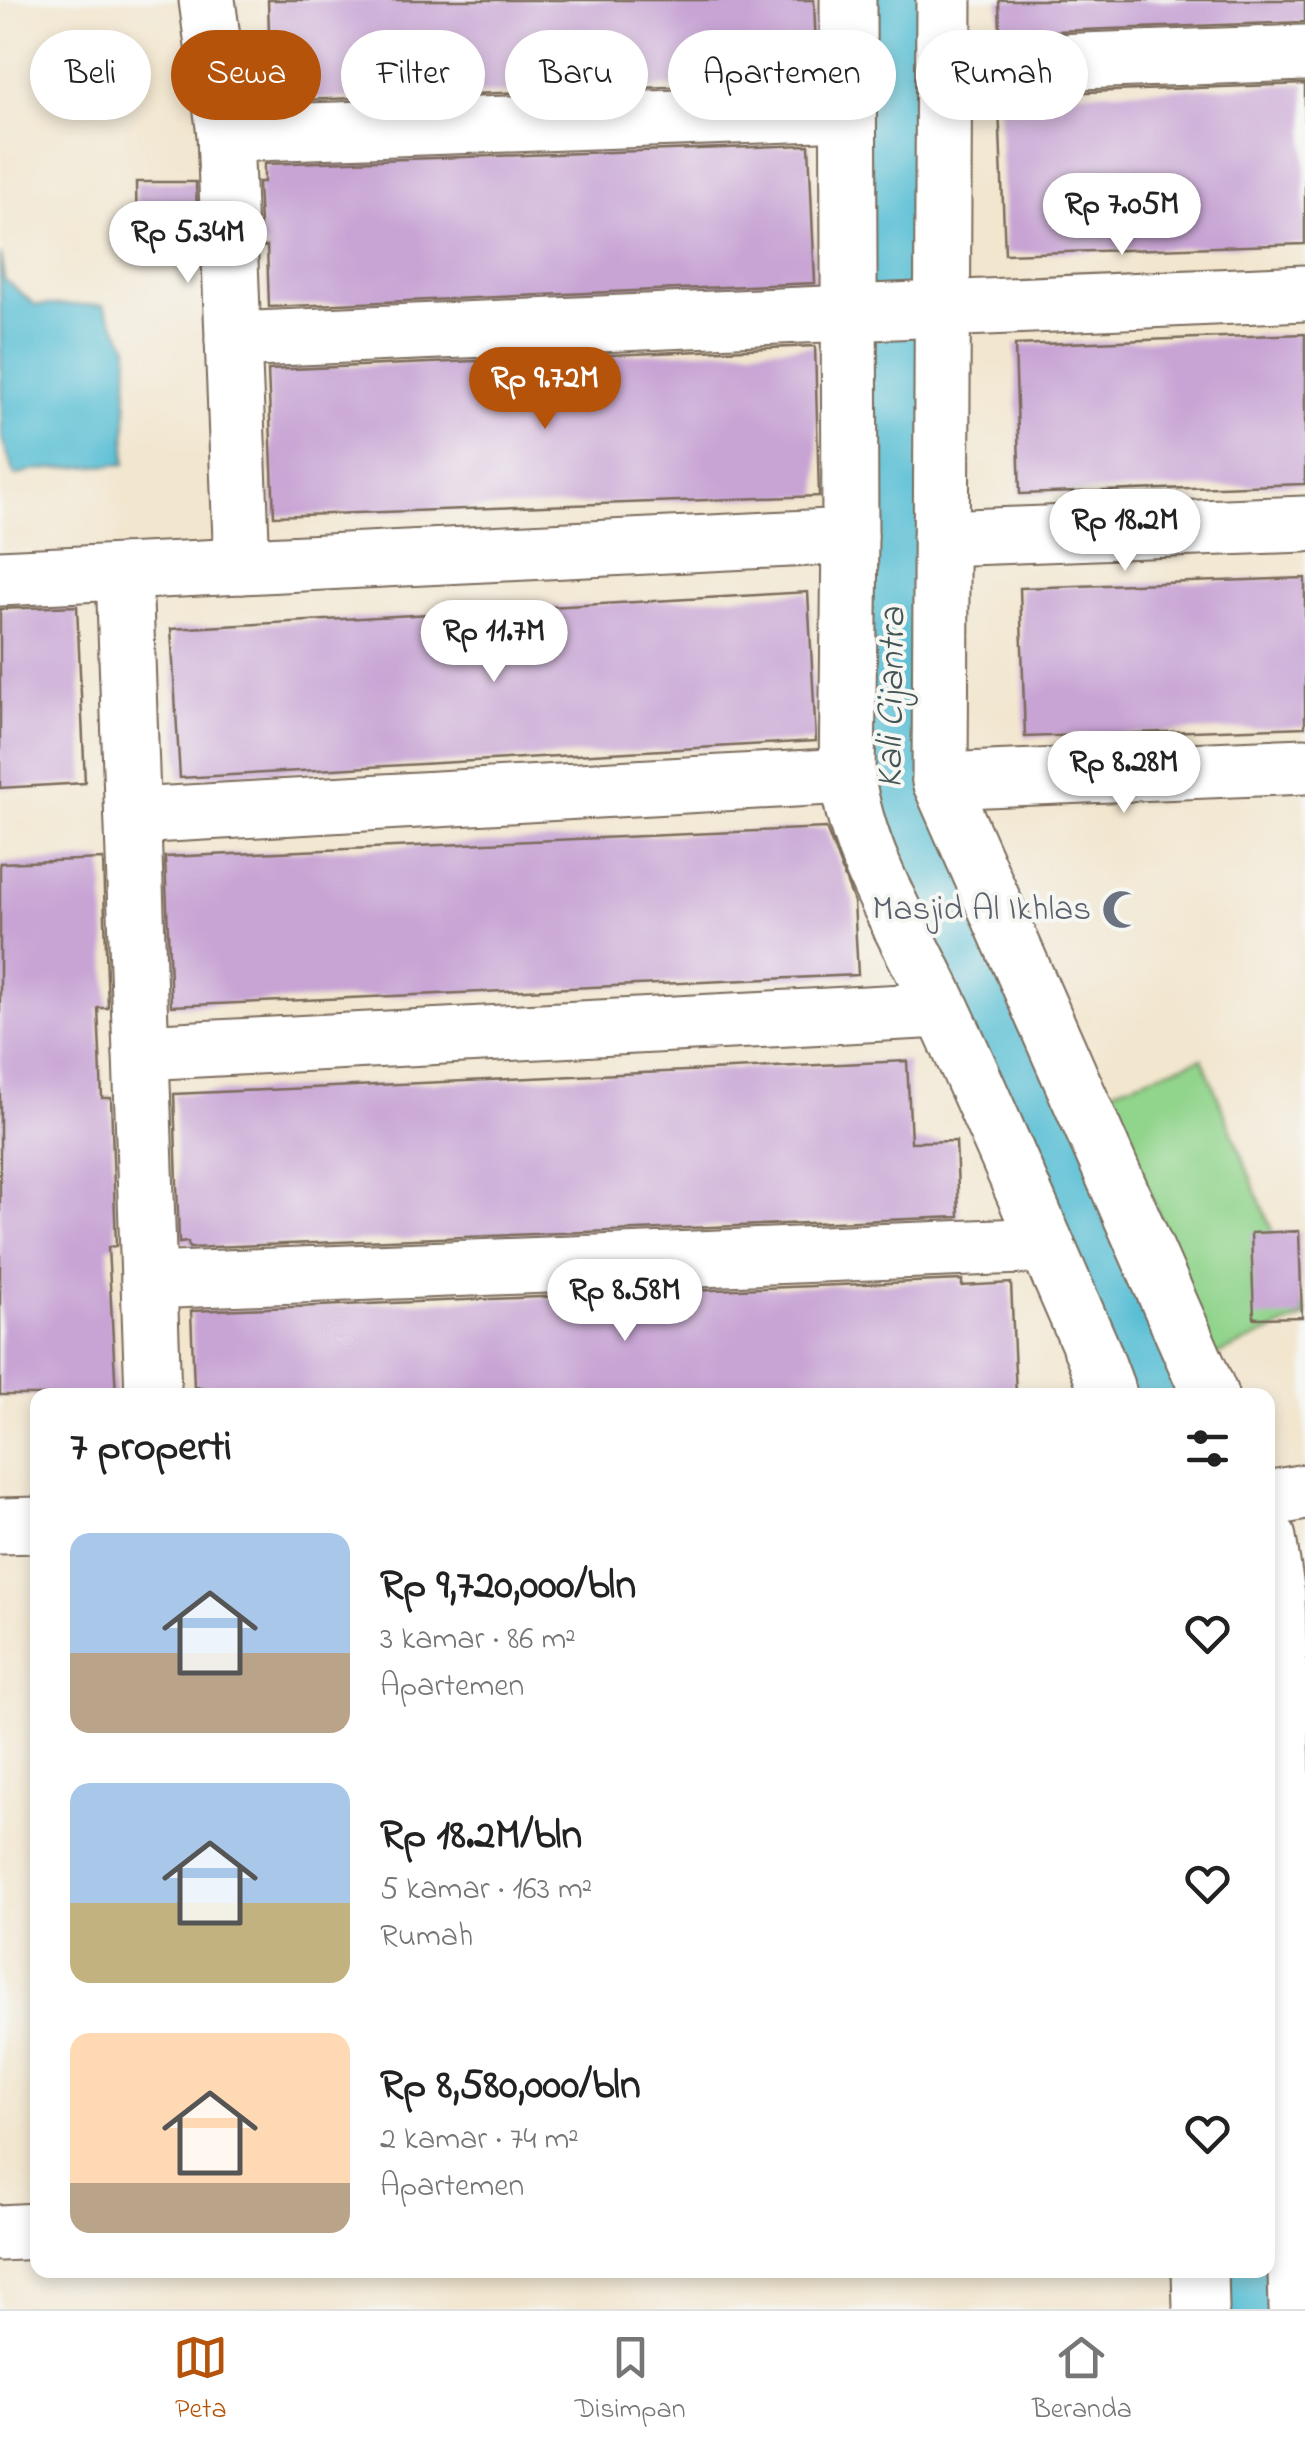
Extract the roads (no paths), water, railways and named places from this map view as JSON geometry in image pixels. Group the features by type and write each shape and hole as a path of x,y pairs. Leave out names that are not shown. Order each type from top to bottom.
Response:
{"street":[{"path":"207,0 224,134 242,566"},
{"path":"848,0 848,30"},
{"path":"944,0 944,30"},
{"path":"1088,61 1305,53"},
{"path":"224,134 668,118"},
{"path":"848,120 854,314 847,776 850,802 871,862 942,1010 1106,1388"},
{"path":"942,120 934,310 942,538 940,781 1207,1388"},
{"path":"232,340 1305,293"},
{"path":"942,538 1305,524"},
{"path":"0,578 850,536"},
{"path":"124,572 153,1388"},
{"path":"940,781 1305,766"},
{"path":"133,816 847,776"},
{"path":"141,1052 942,1010"},
{"path":"149,1281 1046,1244"},
{"path":"1275,1498 1305,1492"},
{"path":"0,1526 30,1524"},
{"path":"1275,1587 1298,2309"},
{"path":"0,2233 30,2231"},
{"path":"1200,2278 1201,2309"}],"water":[{"path":"0,253 4,279 35,305 103,305 128,346 125,464 36,470 15,476 2,439"}],"waterway":[{"name":"Kali Cijantra","path":"887,0 898,302 892,815 1161,1388"},
{"name":"Kali Cijantra","path":"1248,2278 1250,2309"}],"place":[{"name":"Masjid Al Ikhlas","path":"1121,910"}]}
